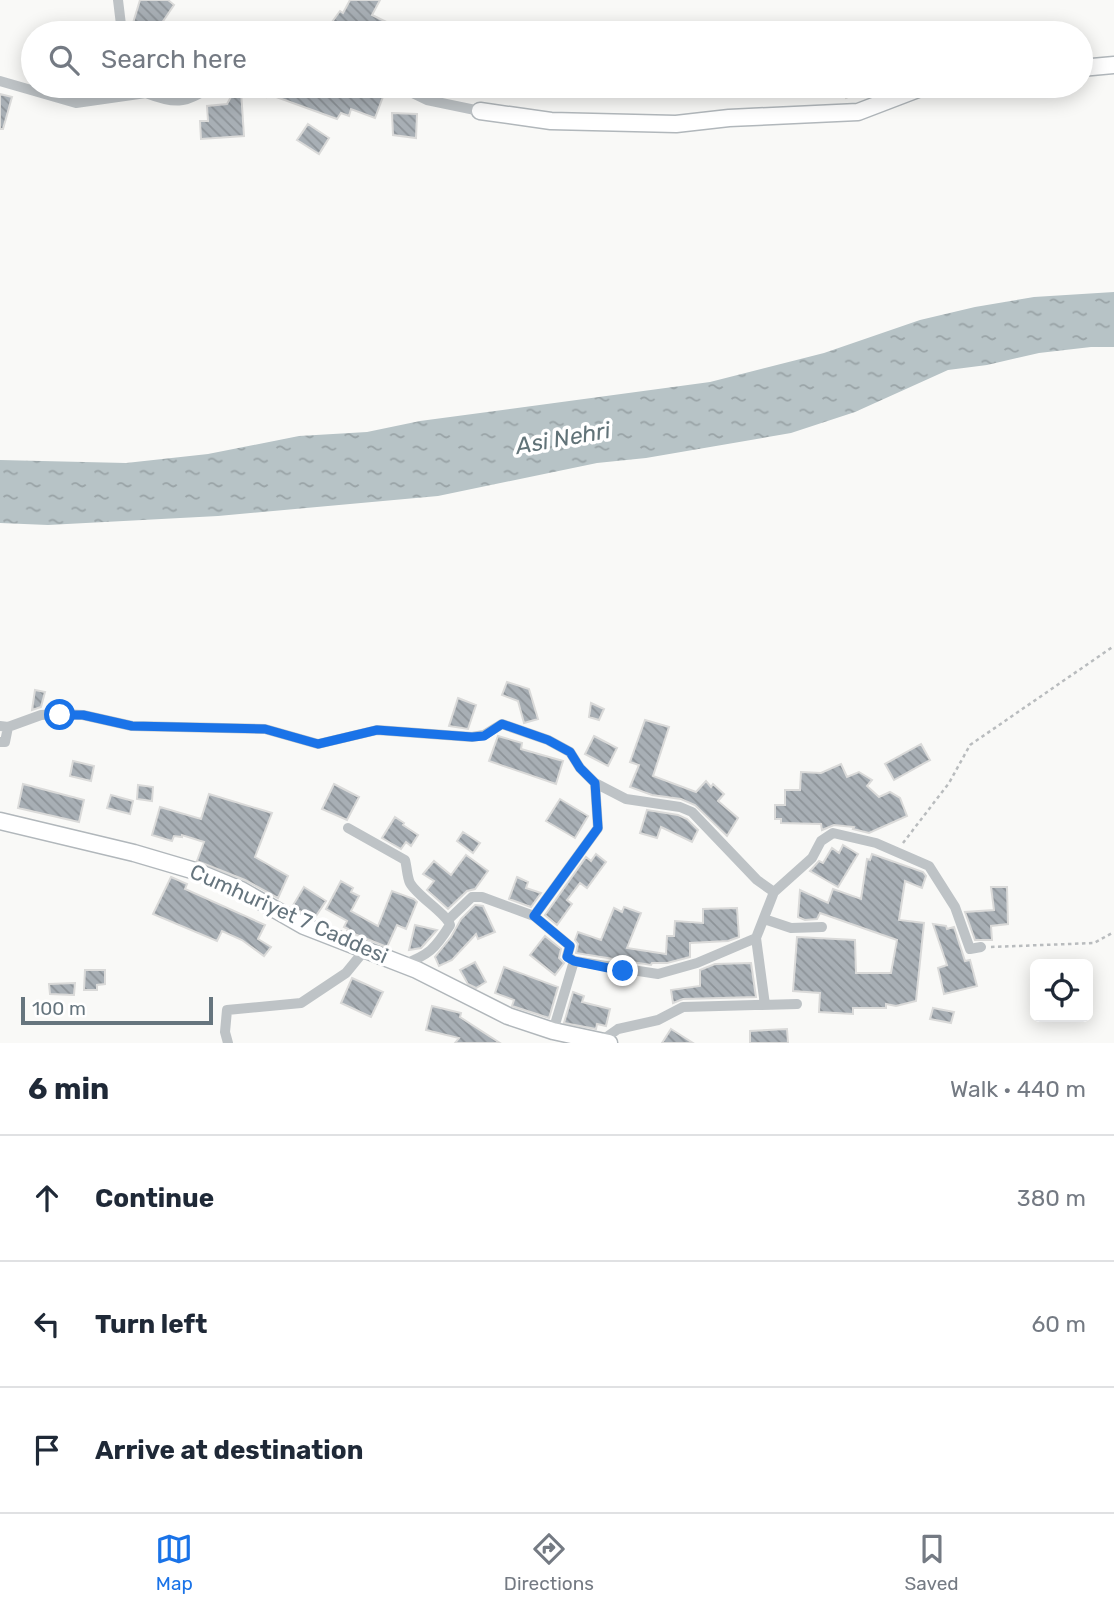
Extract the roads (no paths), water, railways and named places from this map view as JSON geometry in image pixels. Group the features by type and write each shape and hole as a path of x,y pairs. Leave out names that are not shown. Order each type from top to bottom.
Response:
{"main road":[{"path":"1093,67 1114,65"},
{"path":"480,111 551,121 676,124 729,118 858,112 895,98"},
{"name":"Cumhuriyet 7 Caddesi","path":"0,821 146,856 195,871 241,890 304,926 435,979 508,1016 553,1031 605,1042"}],"street":[{"path":"118,0 121,21"},
{"path":"0,81 21,87"},
{"path":"59,98 76,103 103,98"},
{"path":"158,98 188,101 193,98"},
{"path":"422,98 480,111"},
{"path":"0,742 5,742 4,727 41,715 83,715 132,726 265,729 318,744 377,730 484,736 502,724 548,740 570,752 580,768 595,783 626,799 680,807 692,812 757,880 774,892"},
{"path":"534,916 598,828 595,783"},
{"path":"348,828 405,860 410,883 450,925 435,948 402,965"},
{"path":"765,1005 756,938 774,892 812,858 821,841 832,833 876,843 929,866 955,907 970,949 981,947"},
{"path":"448,920 472,897 482,897 534,916 570,946 567,957 574,961 657,974 697,962 756,938"},
{"path":"764,919 791,928 821,927"},
{"path":"228,1043 225,1032 227,1010 301,1003 346,973 364,951"},
{"path":"553,1031 574,961"},
{"path":"605,1042 618,1029 658,1020 683,1007 797,1004"}],"water":[{"name":"Asi Nehri","path":"1114,292 1114,347 1039,353 987,365 948,370 855,412 791,433 646,458 597,463 438,496 218,516 48,525 0,523 0,460 126,463 208,454 299,436 367,432 420,421 710,382 824,353 920,320 975,307 1034,297"}]}
